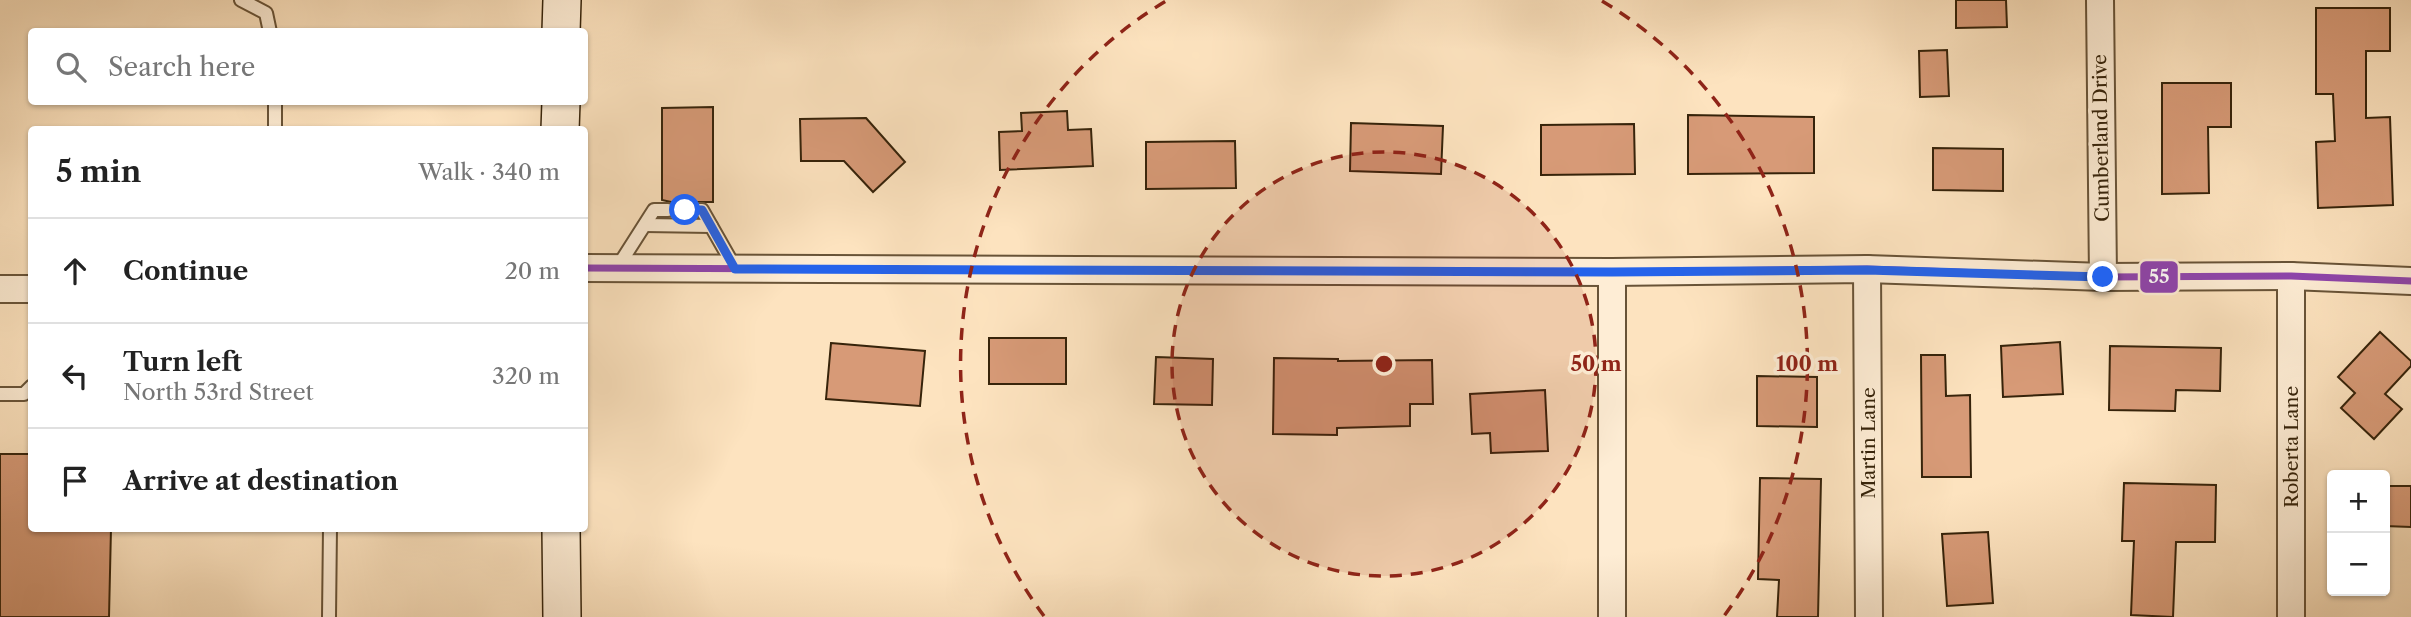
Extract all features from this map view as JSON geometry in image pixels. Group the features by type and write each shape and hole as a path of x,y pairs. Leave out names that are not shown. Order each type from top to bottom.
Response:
{"street":[{"path":"561,28 562,0"},
{"name":"Cumberland Drive","path":"2100,0 2103,277"},
{"path":"560,126 561,105"},
{"path":"588,268 1612,272 1867,270 2103,277 2291,276 2411,281"},
{"name":"Martin Lane","path":"1867,270 1869,617"},
{"path":"1612,272 1612,617"},
{"name":"Roberta Lane","path":"2291,276 2291,617"},
{"path":"0,289 28,289"},
{"path":"561,532 562,617"}],"lane":[{"path":"241,0 266,13 269,28"},
{"path":"275,105 275,126"},
{"path":"617,268 654,210 668,210"},
{"path":"685,210 702,210 735,269"},
{"path":"645,225 711,226"},
{"path":"0,394 24,394 28,390"},
{"path":"329,617 330,532"}],"building":[{"path":"1956,0 2006,0 2007,27 1956,28"},
{"path":"2316,8 2390,8 2390,51 2366,51 2366,118 2390,117 2393,205 2318,208 2316,142 2335,141 2333,94 2316,94"},
{"path":"1947,50 1949,96 1920,97 1919,51"},
{"path":"2162,83 2231,83 2231,127 2208,127 2209,193 2162,194"},
{"path":"713,107 713,202 662,200 662,108"},
{"path":"1067,111 1068,130 1091,129 1093,166 1000,170 999,132 1022,131 1021,113"},
{"path":"1688,115 1814,117 1814,173 1688,174"},
{"path":"866,118 905,162 873,192 844,161 801,161 800,119"},
{"path":"1351,123 1443,126 1441,174 1350,171"},
{"path":"1634,124 1635,174 1541,175 1541,125"},
{"path":"1235,141 1236,188 1146,189 1146,142"},
{"path":"1933,148 2003,149 2003,191 1933,190"},
{"path":"2380,332 2411,361 2411,366 2385,394 2402,409 2374,439 2341,408 2355,393 2338,377"},
{"path":"989,338 1066,338 1066,384 989,384"},
{"path":"2060,342 2063,394 2003,397 2001,346"},
{"path":"831,343 925,351 920,406 826,399"},
{"path":"2110,346 2221,348 2220,391 2176,390 2175,411 2109,410"},
{"path":"1921,355 1945,355 1946,396 1970,395 1971,477 1922,477"},
{"path":"1156,357 1213,359 1212,405 1154,404"},
{"path":"1274,358 1338,361 1432,360 1433,404 1410,404 1410,426 1337,428 1337,435 1273,434"},
{"path":"1757,376 1817,377 1817,427 1757,426"},
{"path":"1545,390 1548,451 1491,453 1490,433 1472,434 1470,394"},
{"path":"0,454 28,454 28,532 111,532 109,617 0,617"},
{"path":"1760,478 1821,479 1818,617 1777,617 1779,580 1758,579"},
{"path":"2124,483 2216,485 2215,542 2176,542 2173,617 2131,615 2134,541 2122,541"},
{"path":"2390,486 2411,486 2411,527 2390,526"},
{"path":"1988,532 1993,603 1947,606 1942,534"}],"transit line":[{"name":"55","path":"588,268 1612,272 1867,269 2103,277 2291,276 2411,281"}],"route":[{"path":"685,210 702,210 735,269 1612,272 1867,270 2103,277"}]}
